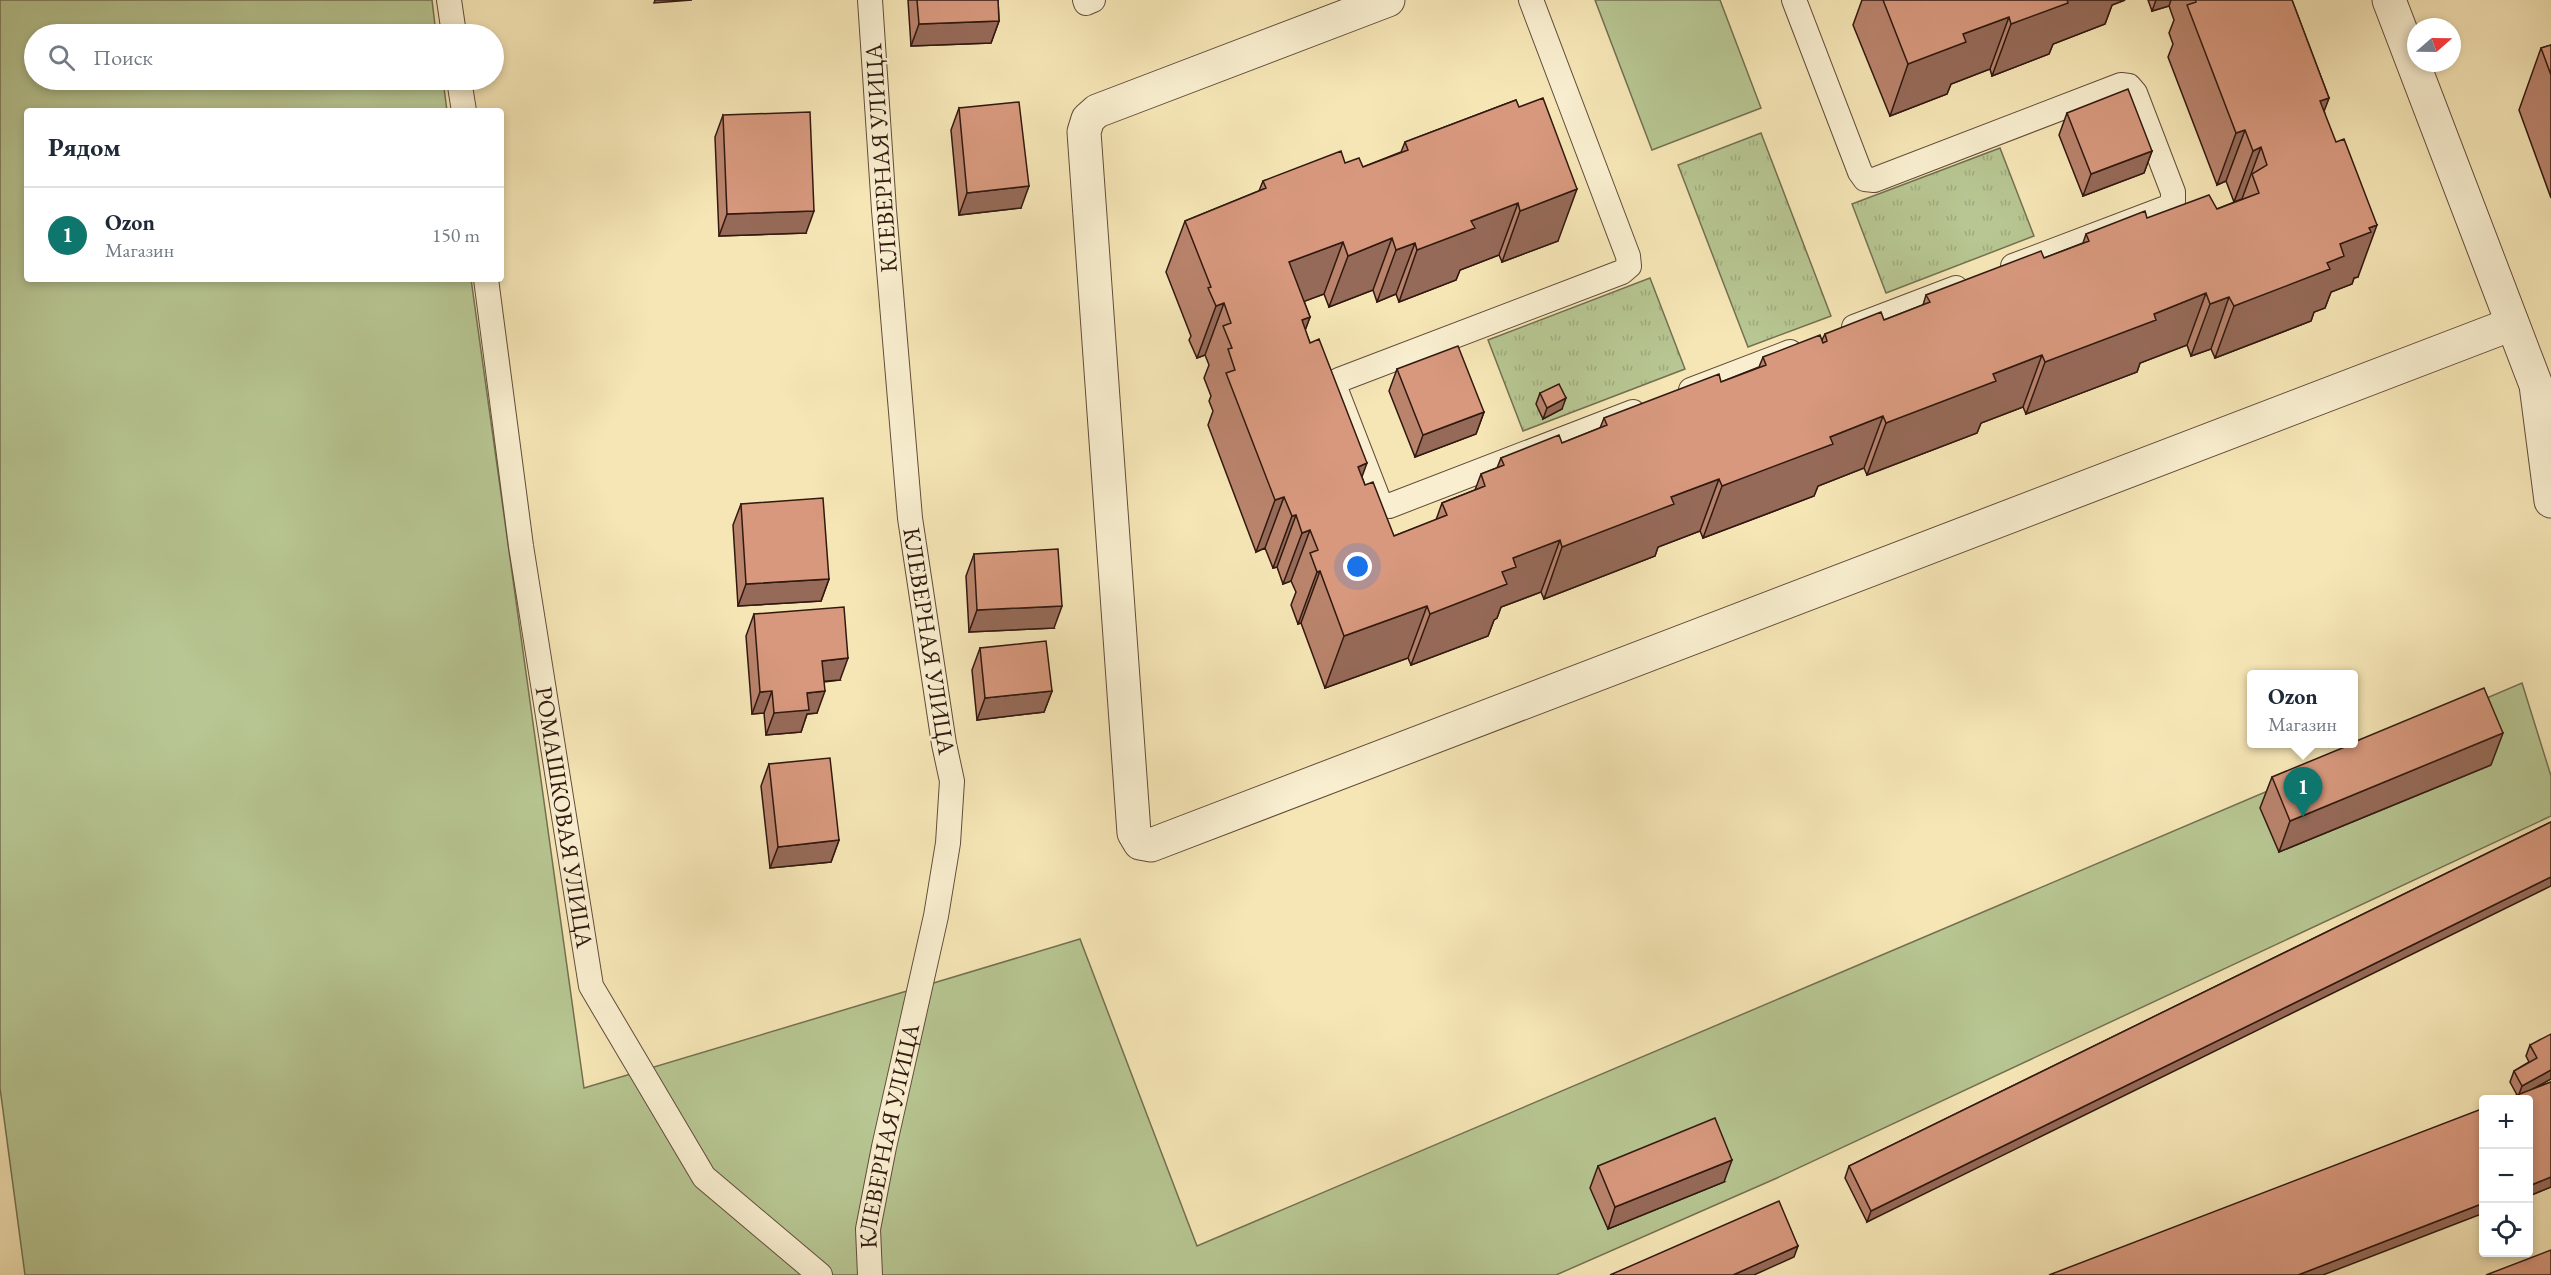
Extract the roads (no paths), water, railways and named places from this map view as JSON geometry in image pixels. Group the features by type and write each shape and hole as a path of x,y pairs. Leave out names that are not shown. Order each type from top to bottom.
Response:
{"street":[{"path":"1388,0 1098,111 1088,119 1084,132 1134,833 1140,843 1151,845 1162,841 2512,324"},
{"path":"2389,0 2536,384 2551,500"}],"lane":[{"path":"449,0 452,24"},
{"name":"КЛЕВЕРНАЯ УЛИЦА","path":"870,0 884,210 910,518 944,744 952,781 948,843 936,916 868,1229 870,1275"},
{"path":"1085,0 1086,3 1093,0"},
{"path":"1531,0 1628,256 1629,266 1622,272 1340,380 1336,390 1379,501 1383,505 1389,506 1984,278 2166,208 2173,202 2173,192 2135,93 2129,86 2121,85 1874,180 1865,179 1860,172 1794,0"},
{"path":"461,90 464,108"},
{"name":"РОМАШКОВАЯ УЛИЦА","path":"486,282 521,546 591,986 704,1177 820,1275"}],"place":[{"name":"Ozon","path":"2303,817"}]}
